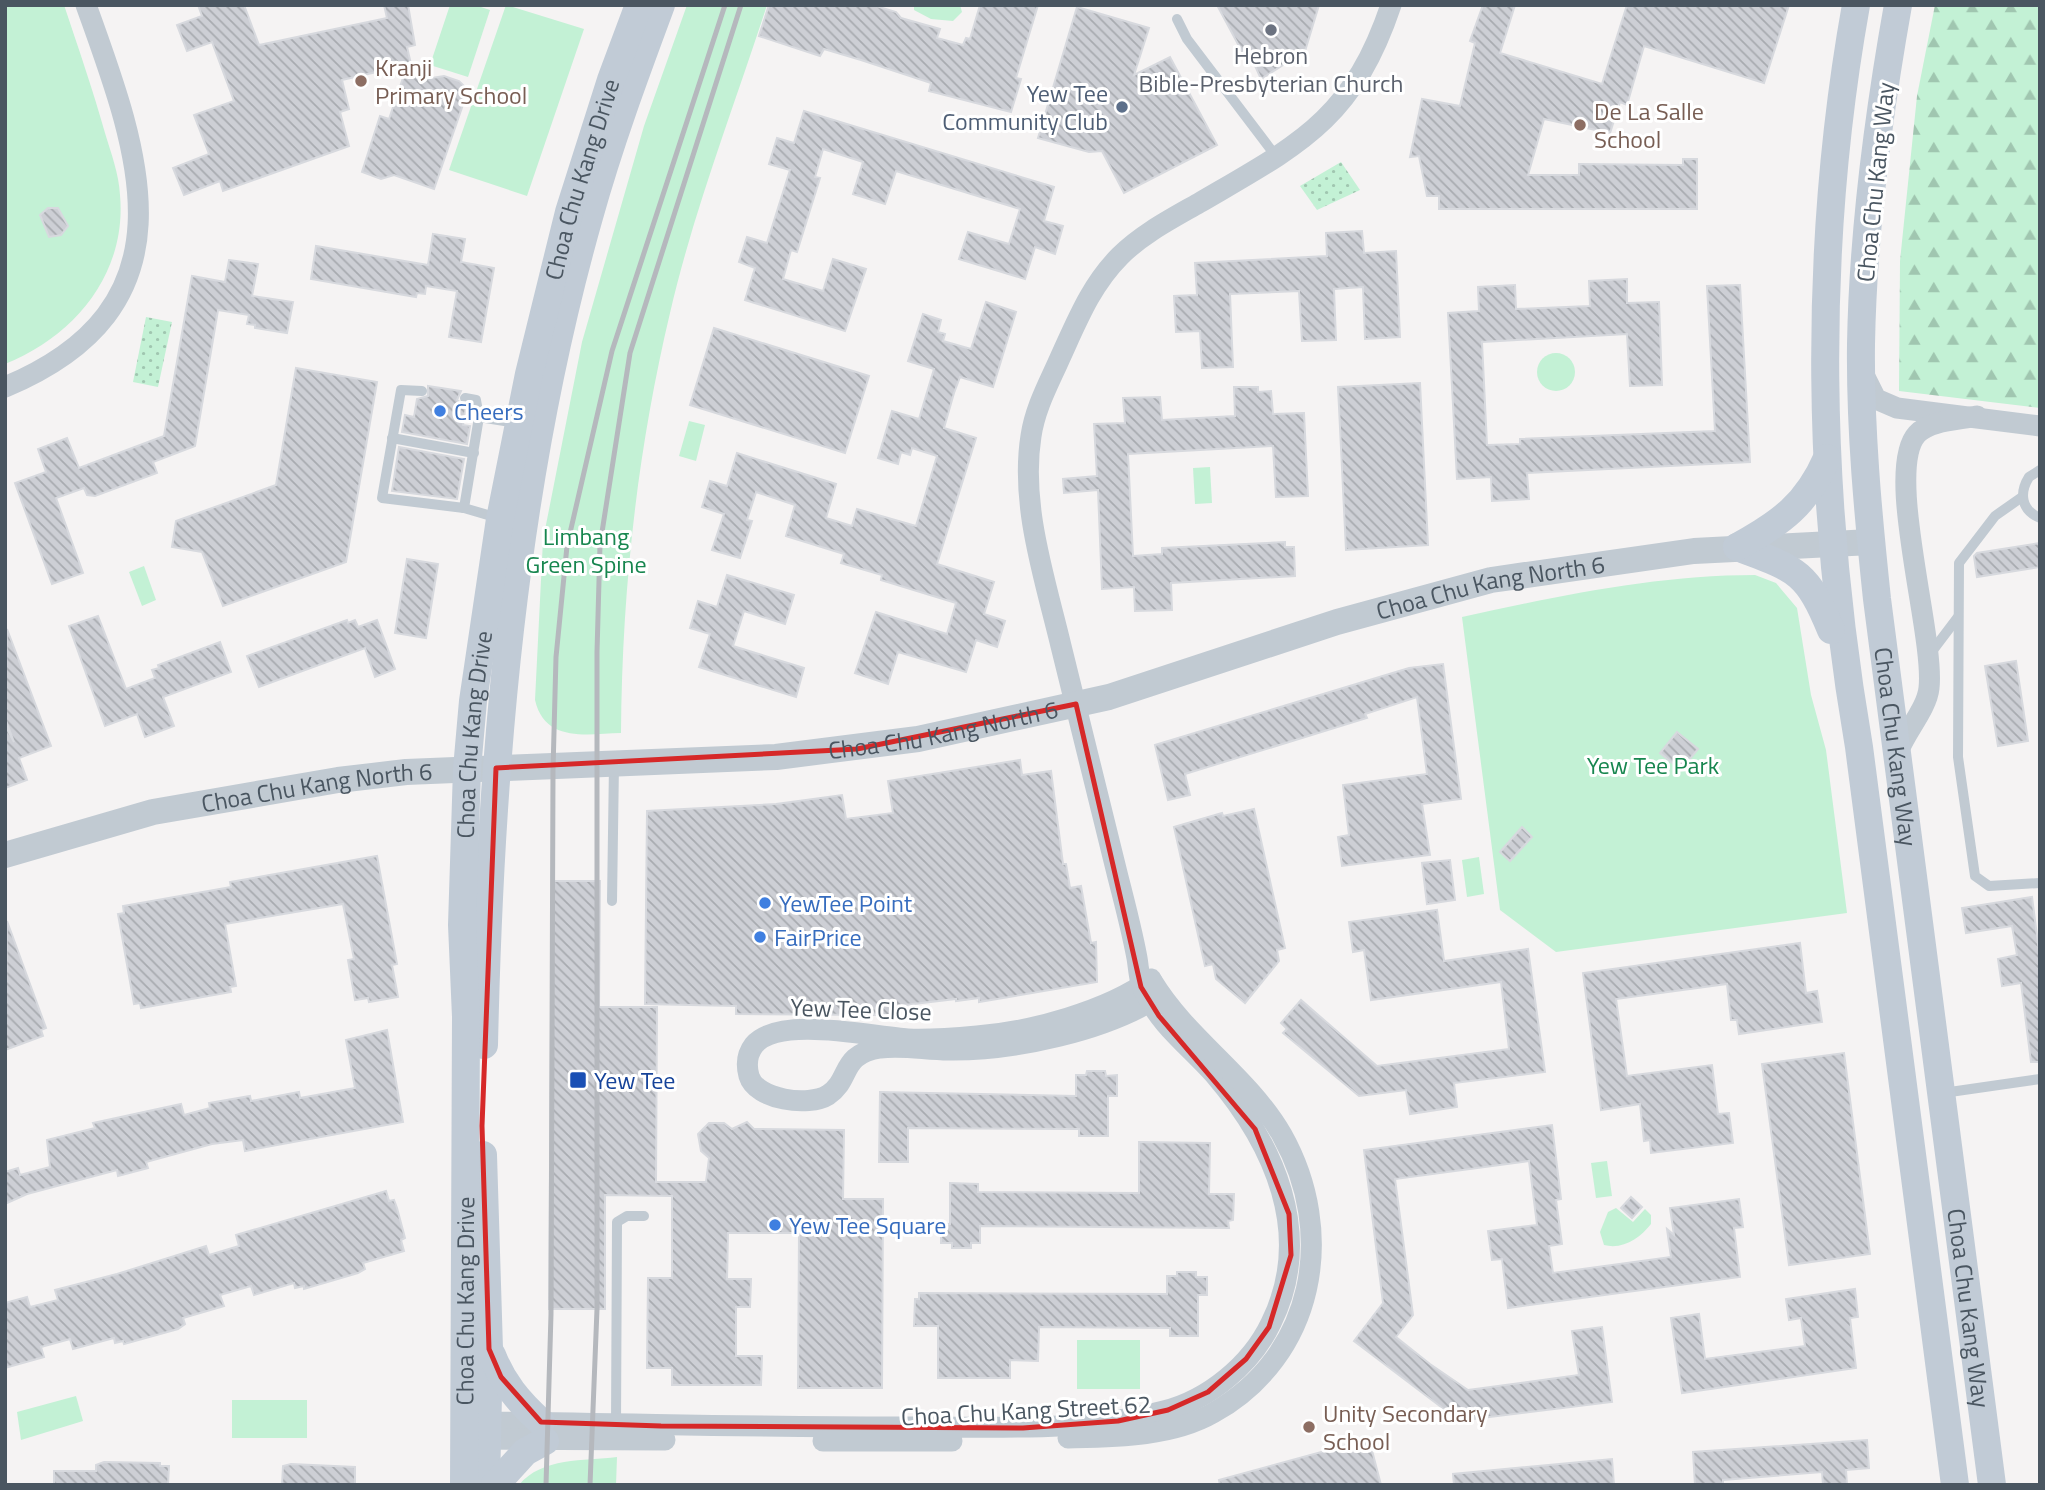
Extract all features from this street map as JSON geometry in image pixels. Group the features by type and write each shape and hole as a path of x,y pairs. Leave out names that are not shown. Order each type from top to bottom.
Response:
{"main road":[{"name":"Choa Chu Kang Drive","path":"486,1485 475,1431 462,925 467,769 473,701 500,519 518,423 569,212 611,80 639,5"},
{"name":"Choa Chu Kang Drive","path":"464,1485 489,1349 482,1126 496,768 523,529 549,382 589,218 627,96 661,5"},
{"name":"Choa Chu Kang Way","path":"1856,5 1836,138 1827,267 1831,544 1843,658 1859,747 1955,1485"},
{"name":"Choa Chu Kang Way","path":"1898,5 1880,106 1871,197 1861,370 1871,542 1992,1485"},
{"path":"1737,547 1771,528 1800,502 1814,488 1828,457"},
{"path":"1737,547 1774,561 1808,583 1815,591 1843,658"},
{"path":"489,1349 500,1377 543,1431 495,1485"}],"street":[{"path":"5,387 25,379 86,338 111,311 126,282 136,249 141,214 137,173 86,5"},
{"name":"Choa Chu Kang Street 62","path":"543,1431 616,1425 1119,1436 1175,1428 1213,1413 1246,1390 1270,1363 1278,1332 1302,1312 1314,1246 1309,1209 1299,1174 1283,1139 1252,1093 1148,985 1041,561 1028,487 1030,442 1041,402 1084,303 1120,256 1154,229 1278,159 1340,104 1368,62 1391,5"},
{"path":"1861,370 1870,390 1886,404 2040,426"},
{"path":"1899,750 1927,698 1930,687 1909,506 1907,453 1918,433 1927,427 1977,416"},
{"name":"Choa Chu Kang North 6","path":"5,855 153,812 338,780 467,769 748,758 856,749 1076,705 1178,676 1337,622 1490,580 1641,557 1737,547 1871,542"},
{"name":"Yew Tee Close","path":"1148,985 1069,1032 1002,1049 878,1049 858,1055 846,1066 838,1087 826,1097 787,1099 767,1096 756,1088 749,1074 749,1055 755,1044 768,1035 786,1030 864,1033 910,1039 976,1037 1050,1021 1101,1006 1148,985"},
{"name":"Choa Chu Kang Street 62","path":"475,1431 903,1443 1023,1434"}],"lane":[{"path":"1177,19 1187,39 1278,159"},
{"path":"422,391 401,390 382,498 464,509 500,519"},
{"path":"464,509 480,417 475,400 465,398"},
{"path":"480,417 518,423"},
{"path":"392,438 474,453"},
{"path":"2040,470 2029,477 2022,496 1995,516 1961,558 1958,617 1958,757 1972,868 1981,882 1989,886 2040,883"},
{"path":"2022,496 2025,507 2040,518"},
{"path":"1927,658 1958,617"},
{"path":"612,901 614,762"},
{"path":"1943,1093 2040,1079"},
{"path":"616,1425 617,1222 627,1216 643,1216"}],"highlighted area":[{"path":"1076,704 1141,987 1159,1016 1255,1129 1289,1214 1291,1255 1269,1327 1246,1359 1208,1392 1168,1410 1118,1421 1023,1428 661,1426 541,1422 501,1377 489,1349 482,1126 496,768 857,749"}],"green space":[{"path":"5,5 64,5 118,179 120,224 115,250 105,275 74,319 30,352 5,364"},
{"path":"450,5 475,5 490,10 468,77 430,65"},
{"path":"506,5 584,29 527,196 449,170"},
{"name":"Limbang Green Spine","path":"687,5 767,5 691,235 658,365 633,522 624,627 621,733 569,733 548,723 540,714 535,700 543,540 582,342 644,126"},
{"path":"914,5 960,5 962,12 953,21 931,19 914,10"},
{"path":"1935,5 2040,5 2040,408 1899,391 1900,261 1917,96"},
{"path":"1341,162 1360,190 1317,210 1300,186"},
{"path":"146,317 172,322 158,387 133,382"},
{"path":"1556,353 1569,359 1575,372 1569,385 1556,391 1543,385 1537,372 1543,359"},
{"path":"689,421 705,425 696,461 679,456"},
{"path":"1210,467 1212,503 1195,504 1193,468"},
{"path":"144,566 156,600 142,606 129,572"},
{"name":"Yew Tee Park","path":"1755,575 1776,583 1797,608 1811,695 1826,750 1847,913 1556,952 1500,910 1462,617 1571,594 1644,583"},
{"path":"1479,857 1484,894 1467,897 1462,860"},
{"path":"1607,1161 1612,1196 1596,1198 1591,1163"},
{"path":"1616,1208 1633,1222 1645,1209 1651,1215 1651,1224 1630,1242 1618,1246 1604,1245 1600,1232 1608,1212"},
{"path":"1077,1340 1140,1340 1140,1389 1077,1389"},
{"path":"76,1396 83,1421 21,1440 17,1412"},
{"path":"232,1400 307,1400 307,1438 232,1438"},
{"path":"617,1457 616,1485 519,1485 539,1469 551,1465"}],"building":[{"path":"198,5 244,5 259,45 387,18 384,5 408,5 415,45 407,47 411,64 342,80 349,109 340,112 349,146 223,191 220,181 184,195 173,168 209,154 194,115 234,101 212,42 187,51 177,25 202,16"},
{"path":"769,5 873,5 896,12 901,18 940,29 937,38 963,45 966,38 970,39 980,5 1038,5 1016,78 1021,79 1011,112 929,91 931,83 861,60 824,49 820,56 759,36"},
{"name":"Hebron Bible-Presbyterian Church","path":"1217,5 1319,5 1305,51 1261,79 1252,59 1247,61"},
{"path":"1483,5 1515,5 1500,53 1602,84 1627,5 1789,5 1764,83 1644,46 1627,105 1620,102 1610,133 1544,119 1528,175 1579,175 1579,164 1683,165 1683,159 1697,159 1697,209 1439,209 1439,196 1427,196 1419,156 1410,157 1422,99 1460,106 1475,43 1470,41"},
{"name":"Yew Tee Community Club","path":"1077,7 1149,28 1134,75 1170,57 1217,145 1124,193 1102,151 1089,152 1038,138"},
{"path":"406,69 432,78 444,76 459,81 468,90 434,189 394,175 381,179 362,172 380,116 389,119"},
{"path":"804,111 1054,187 1044,221 1063,226 1055,254 1035,247 1025,279 959,259 968,232 1009,244 1020,209 896,171 885,204 853,194 863,162 823,149 815,177 820,178 797,252 791,250 783,279 823,291 833,259 866,269 845,331 745,300 755,268 739,262 747,237 767,243 790,170 769,164 777,138 794,143"},
{"path":"48,208 58,208 68,226 61,235 49,237 40,215"},
{"path":"1362,231 1364,253 1396,251 1400,337 1365,339 1363,287 1334,289 1336,340 1302,341 1299,291 1230,294 1233,367 1202,368 1200,331 1176,332 1174,296 1197,295 1195,263 1327,256 1326,233"},
{"path":"433,234 465,239 461,262 494,268 481,342 449,337 457,291 426,286 425,294 417,293 416,297 311,279 316,246 428,265"},
{"path":"229,260 258,264 252,296 293,302 287,333 255,328 255,325 247,324 249,315 218,310 195,446 153,462 157,473 95,496 87,495 84,488 56,498 83,573 52,584 15,483 46,472 38,449 67,438 79,468 164,436 192,276 225,282"},
{"path":"1627,279 1627,303 1659,302 1662,385 1630,386 1627,334 1482,342 1487,445 1520,444 1520,439 1715,431 1707,286 1740,285 1750,462 1527,473 1529,499 1492,501 1491,477 1457,479 1448,313 1479,311 1478,287 1515,285 1516,309 1590,306 1589,281"},
{"path":"986,302 1016,312 993,387 960,377 954,393 944,428 976,438 937,564 994,582 984,614 1005,621 997,647 976,640 966,672 898,652 888,684 855,673 876,612 947,634 956,603 881,580 882,575 841,563 844,554 786,536 795,505 756,492 747,520 752,521 740,558 712,550 724,514 702,507 710,481 727,486 737,453 836,484 826,518 852,526 857,509 916,526 937,456 912,448 910,455 901,452 898,464 878,458 892,411 919,419 934,369 908,361 923,314 941,320 938,332 945,334 943,341 971,349"},
{"path":"714,328 869,376 845,453 690,405"},
{"path":"296,368 377,382 346,562 223,606 202,552 172,547 176,521 276,485"},
{"path":"1420,383 1428,545 1346,550 1338,387"},
{"path":"428,386 461,391 457,400 466,407 463,425 470,426 467,444 402,432 405,415 414,417 417,399 428,396"},
{"path":"1234,387 1258,387 1258,392 1271,391 1273,414 1304,413 1308,496 1276,497 1273,446 1128,454 1133,556 1162,554 1162,548 1285,542 1285,547 1294,547 1295,576 1171,583 1172,610 1135,611 1134,587 1102,589 1098,490 1064,493 1063,479 1097,476 1094,424 1125,423 1123,398 1160,397 1162,420 1235,416"},
{"path":"399,447 464,459 457,499 392,491"},
{"path":"2040,543 2040,567 1977,577 1974,556 1977,553"},
{"path":"407,559 438,564 426,638 395,633"},
{"path":"727,575 794,595 785,624 744,611 733,646 804,668 796,697 699,667 710,634 690,628 698,601 717,607"},
{"path":"98,616 126,689 155,678 152,670 159,668 158,665 220,642 231,672 163,697 174,726 145,737 137,714 105,726 69,626"},
{"path":"347,620 348,623 355,620 358,627 377,620 395,669 375,677 365,648 259,687 247,656"},
{"path":"7,629 51,746 19,758 27,780 5,788 5,725 14,742 5,718"},
{"path":"2016,661 2028,741 1998,746 1985,666"},
{"path":"1443,664 1461,799 1422,804 1430,855 1342,866 1338,837 1349,835 1343,785 1427,774 1417,697 1365,714 1367,718 1185,774 1190,795 1168,800 1155,745 1409,668"},
{"path":"1677,732 1698,749 1681,770 1660,753"},
{"path":"1020,760 1022,775 1051,771 1063,864 1066,864 1070,888 1081,886 1091,943 1096,942 1097,982 979,1002 979,998 956,999 897,1006 898,1015 736,1014 736,1006 645,1004 647,811 776,804 842,795 846,819 893,813 888,781"},
{"path":"1254,809 1285,948 1277,950 1279,961 1245,1003 1216,979 1213,964 1205,966 1174,827 1222,813 1223,816"},
{"path":"1522,827 1532,837 1510,861 1500,852"},
{"path":"377,856 397,964 392,965 398,997 369,1002 368,998 355,1000 348,960 354,959 343,904 225,924 236,986 230,987 231,992 141,1008 140,1003 134,1004 118,914 124,913 123,906 231,887 230,882"},
{"path":"1450,860 1455,900 1427,904 1422,863"},
{"path":"552,881 600,881 599,1007 657,1007 656,1182 706,1182 709,1158 701,1151 698,1134 709,1123 724,1123 732,1129 747,1122 754,1129 844,1130 843,1199 883,1199 882,1388 798,1388 799,1233 728,1233 727,1279 751,1279 750,1307 736,1307 736,1356 762,1356 761,1385 672,1385 672,1368 647,1368 648,1278 672,1278 672,1196 605,1195 605,1309 549,1309"},
{"path":"2032,897 2040,959 2040,1062 2031,1062 2021,983 2002,986 1998,959 2017,955 2012,926 1966,933 1962,908"},
{"path":"1437,910 1444,961 1528,949 1545,1072 1454,1083 1457,1107 1410,1114 1406,1090 1359,1096 1283,1033 1287,1029 1281,1023 1301,1000 1377,1066 1509,1049 1501,982 1371,1000 1364,950 1353,952 1349,922"},
{"path":"7,921 46,1028 41,1030 43,1036 5,1050"},
{"path":"1800,943 1806,993 1817,991 1822,1022 1739,1034 1737,1020 1731,1020 1727,984 1616,999 1627,1076 1712,1065 1718,1114 1729,1113 1733,1143 1651,1153 1650,1140 1644,1141 1640,1104 1601,1110 1583,973"},
{"path":"387,1030 403,1122 245,1151 243,1140 212,1144 146,1162 148,1168 118,1176 117,1170 27,1194 5,1204 5,1172 18,1168 20,1175 50,1167 47,1140 95,1128 93,1123 181,1104 184,1115 210,1108 209,1103 250,1096 251,1101 299,1092 300,1098 355,1088 346,1040"},
{"path":"1844,1053 1870,1254 1789,1265 1762,1064"},
{"path":"1087,1071 1105,1071 1106,1076 1117,1075 1117,1096 1108,1096 1108,1136 1079,1136 1079,1129 908,1128 908,1162 879,1162 880,1092 1076,1096 1076,1075 1086,1075"},
{"path":"1552,1125 1561,1199 1556,1200 1562,1244 1549,1246 1553,1273 1671,1257 1667,1229 1674,1235 1670,1208 1739,1199 1743,1227 1734,1228 1740,1277 1508,1308 1502,1259 1492,1260 1488,1231 1537,1225 1529,1161 1395,1179 1413,1315 1396,1337 1430,1364 1468,1390 1579,1375 1572,1331 1602,1327 1612,1402 1474,1419 1472,1410 1449,1413 1354,1341 1383,1303 1364,1150"},
{"path":"1139,1142 1210,1143 1209,1194 1234,1194 1233,1220 1228,1221 1229,1228 980,1226 980,1243 971,1243 971,1248 952,1248 952,1243 941,1243 941,1224 950,1224 950,1183 978,1184 978,1192 1139,1193"},
{"path":"386,1191 389,1201 394,1200 397,1208 405,1238 401,1240 404,1251 363,1263 365,1269 358,1273 304,1289 304,1286 295,1288 294,1283 254,1295 251,1286 220,1295 224,1306 183,1318 185,1324 178,1329 124,1344 123,1341 115,1343 114,1338 73,1349 70,1339 41,1347 44,1357 5,1368 5,1303 27,1297 30,1307 58,1300 55,1290 206,1246 209,1255 239,1246 236,1235"},
{"path":"1631,1197 1642,1207 1632,1218 1621,1208"},
{"path":"1177,1272 1196,1272 1196,1277 1207,1277 1207,1295 1198,1295 1198,1336 1170,1336 1170,1328 1039,1327 1038,1361 1010,1360 1010,1378 938,1378 938,1326 914,1326 915,1299 919,1299 919,1293 1167,1294 1167,1276 1177,1276"},
{"path":"1855,1289 1858,1317 1850,1318 1856,1368 1682,1393 1671,1318 1699,1314 1705,1359 1805,1346 1801,1318 1789,1320 1786,1299"},
{"path":"1369,1439 1381,1485 1220,1485 1219,1480"},
{"path":"1867,1440 1869,1468 1846,1470 1847,1485 1823,1485 1822,1472 1723,1480 1723,1485 1695,1485 1693,1452"},
{"path":"1612,1459 1614,1485 1454,1485 1453,1474"},
{"path":"104,1462 160,1463 160,1466 169,1466 168,1485 54,1485 54,1471 96,1471 96,1465"},
{"path":"291,1464 355,1467 355,1485 282,1485 283,1466"}],"railway":[{"path":"546,1485 551,1314 553,770 556,657 567,546 612,351 725,5"},
{"path":"590,1485 597,1309 597,652 600,545 630,353 741,5"}],"place":[{"name":"Hebron Bible-Presbyterian Church","path":"1271,30"},
{"name":"Kranji Primary School","path":"361,81"},
{"name":"Yew Tee Community Club","path":"1122,107"},
{"name":"De La Salle School","path":"1580,125"},
{"name":"Cheers","path":"440,411"},
{"name":"YewTee Point","path":"765,903"},
{"name":"FairPrice","path":"760,937"},
{"name":"Yew Tee","path":"578,1080"},
{"name":"Yew Tee Square","path":"775,1225"},
{"name":"Unity Secondary School","path":"1309,1427"}]}
